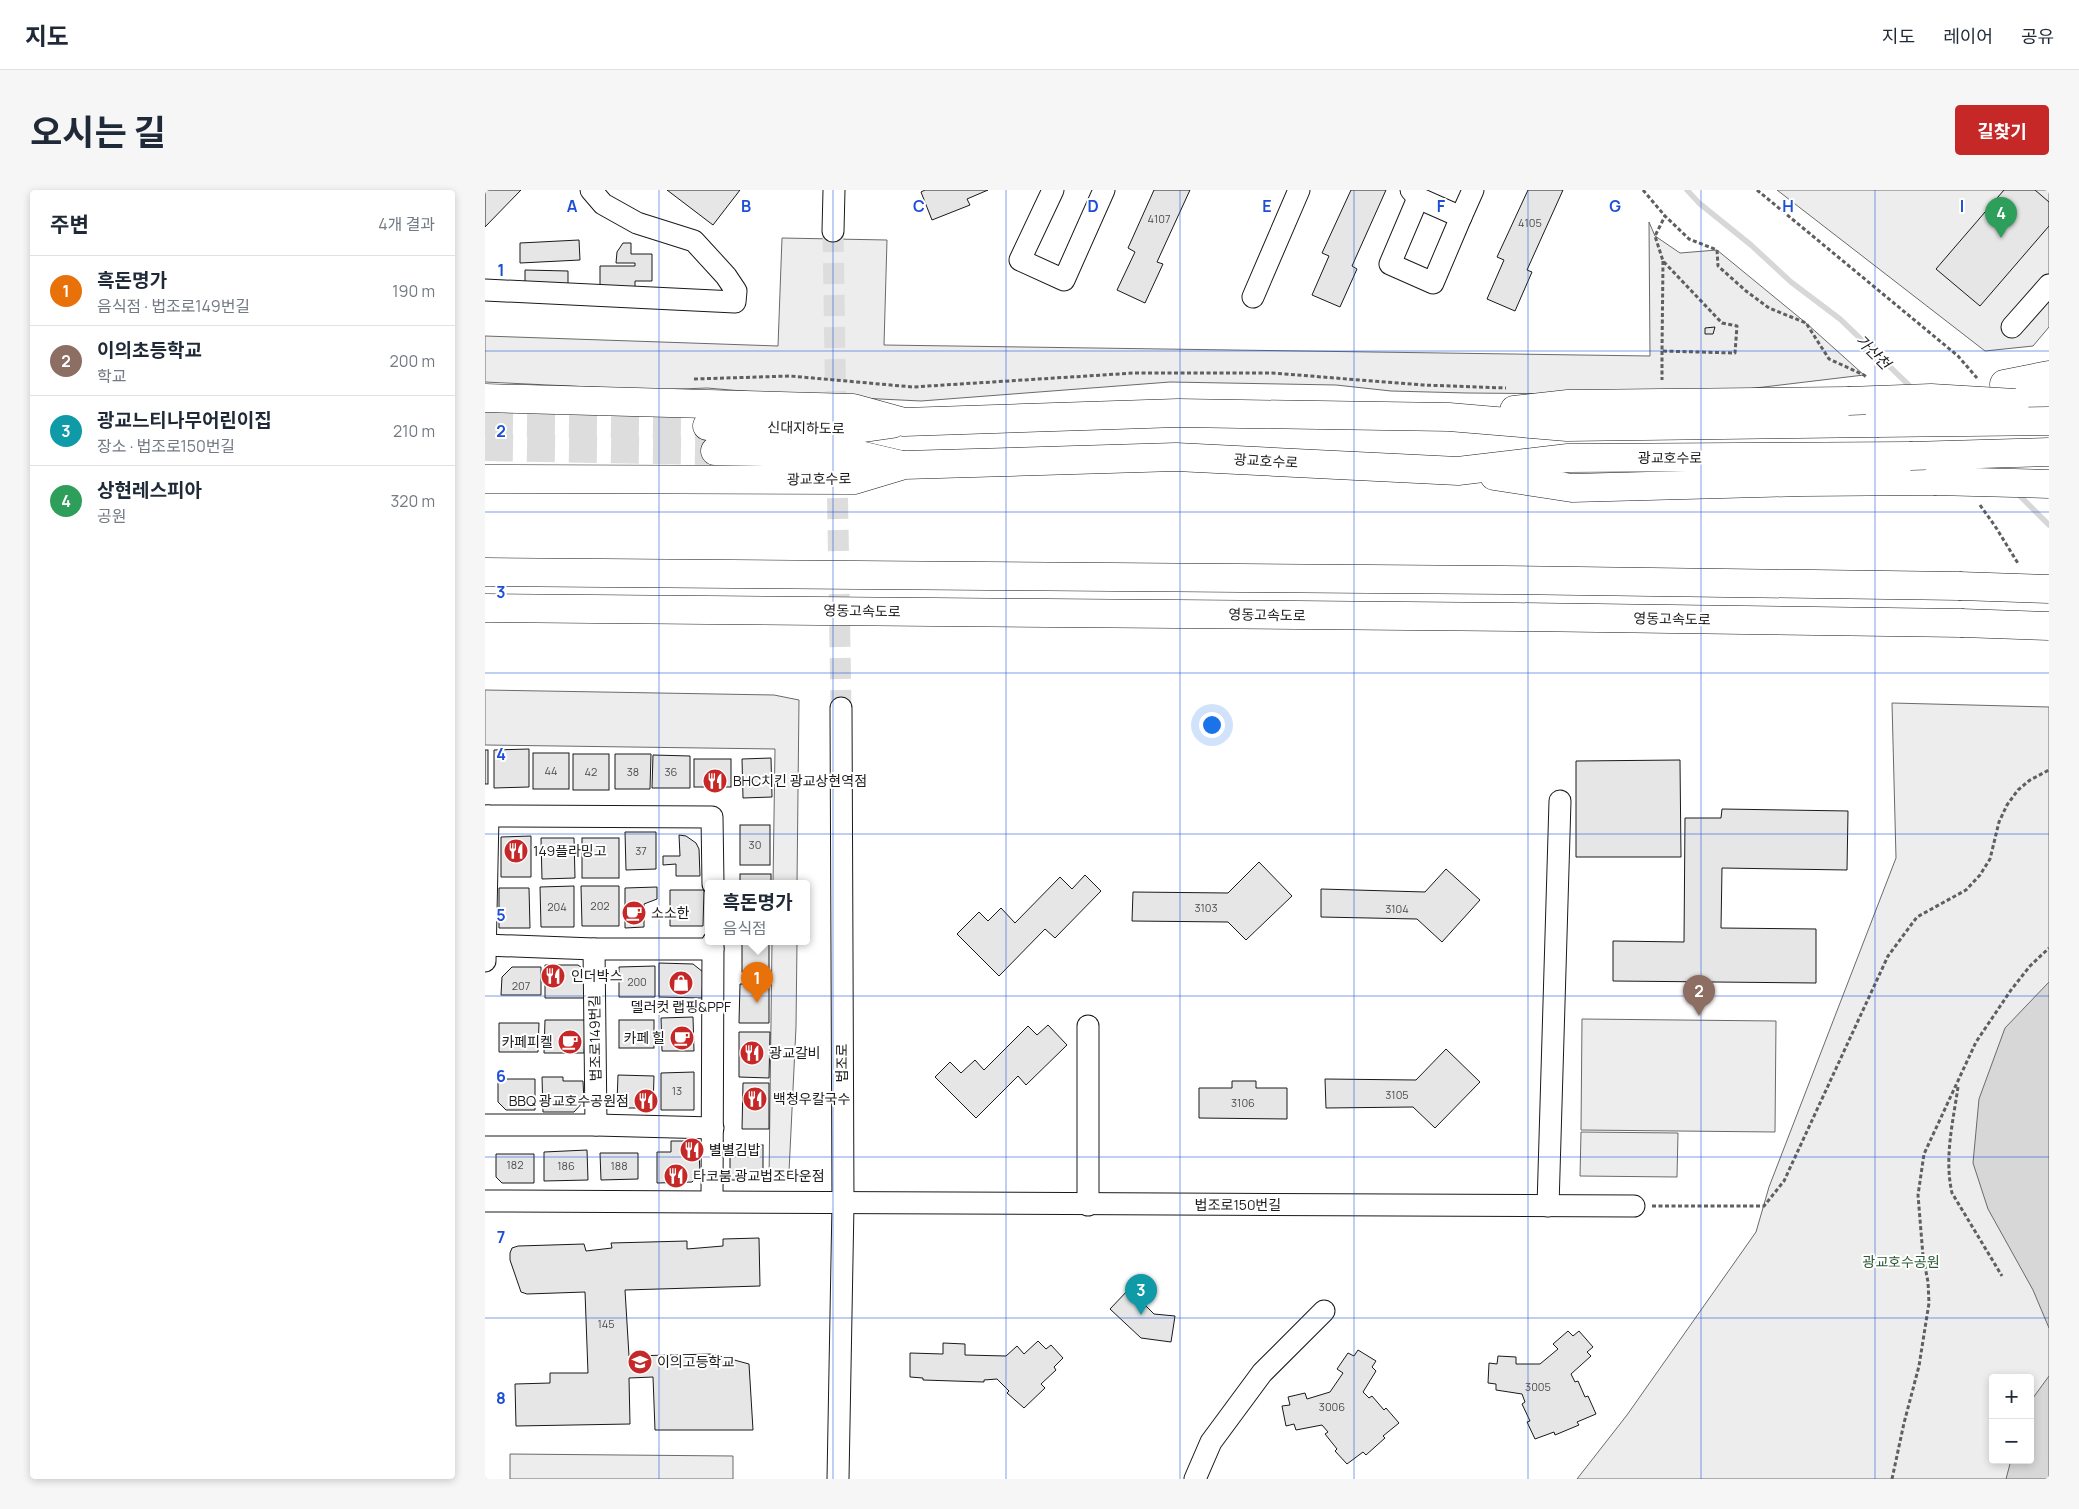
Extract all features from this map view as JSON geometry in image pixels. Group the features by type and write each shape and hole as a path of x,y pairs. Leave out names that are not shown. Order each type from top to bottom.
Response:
{"highway":[{"path":"1449,417 1568,404 1848,401 1931,398 2001,390 2049,375"},
{"path":"2001,390 2049,402"},
{"path":"485,398 853,408 904,422 1178,413 1449,417 1567,427 2049,421"},
{"name":"신대지하도로","path":"904,422 850,430 711,438 855,454 904,465"},
{"name":"광교호수로","path":"485,479 854,480 904,465 1176,457 1457,470 1568,458 1910,456 2049,452"},
{"path":"1457,470 1572,488 1803,482 1934,481 2047,484"},
{"path":"485,572 1493,580 1959,586 2049,589"},
{"name":"영동고속도로","path":"485,608 1516,617 1961,623 2049,626"}],"street":[{"path":"485,290 735,302 736,291 726,276 694,241 637,223 603,204 591,190"},
{"path":"833,231 834,190"},
{"path":"1053,190 1020,260 1064,280 1103,190"},
{"path":"1253,297 1299,190"},
{"path":"1461,217 1414,194 1390,264 1433,283 1473,190"},
{"path":"2012,327 2049,285"},
{"name":"법조로","path":"838,1479 843,1204 841,708"},
{"path":"1548,1206 1560,801"},
{"path":"485,961 487,816 712,817 713,880"},
{"path":"485,945 594,950 713,946 712,1201"},
{"name":"법조로149번길","path":"594,950 596,1125"},
{"path":"1088,1026 1088,1205"},
{"path":"485,1125 713,1128"},
{"path":"485,1201 712,1201 843,1204"},
{"name":"법조로150번길","path":"843,1204 1634,1206"},
{"path":"1195,1479 1211,1442 1262,1373 1324,1312"}],"path":[{"path":"1643,190 1665,216 1689,239 1717,250 1718,266 1746,291 1769,308 1806,323"},
{"path":"1757,190 2001,390"},
{"path":"1662,385 1663,261 1655,236 1665,216"},
{"path":"1662,351 1735,353 1737,326 1722,323 1663,261"},
{"path":"686,379 790,376 913,387 1134,373 1272,373 1431,385 1510,388"},
{"path":"1634,1206 1764,1206 1784,1181 1888,956 1917,917 1958,895 1980,875 1990,859 1999,822 2007,806 2024,785 2049,770"},
{"path":"1892,1479 1925,1334 1928,1289 1918,1195 1924,1154 1976,1042 1992,1016 2030,966 2049,948"},
{"path":"1958,1082 1949,1152 1950,1186 1952,1193 2002,1276"}],"green space":[{"path":"1777,190 2049,190 2049,327 2033,346 1985,351"},
{"path":"1649,222 1655,236 1680,253 1717,250 1806,323 1864,375 1697,395 1467,393 1391,391 1336,385 1170,382 921,401 778,394 707,388 654,390 485,382 485,336 778,346 782,238 887,240 884,345 1650,356"},
{"path":"485,690 774,695 799,700 797,880 773,880 775,749 485,745"},
{"name":"광교호수공원","path":"1892,703 2049,707 2049,1479 1577,1479 1627,1415 1756,1232 1769,1187 1896,858"},
{"path":"772,945 797,945 796,1027 789,1172 778,1180 769,1180"},
{"path":"1582,1019 1776,1021 1775,1132 1581,1130"},
{"path":"1581,1132 1678,1133 1677,1177 1580,1176"},
{"path":"510,1454 733,1456 733,1479 510,1479"}],"shaded area":[{"path":"2049,982 2049,1328 2033,1290 1988,1209 1973,1163 1979,1099 2005,1028"},
{"path":"2049,1376 2049,1479 2006,1479 2010,1464 2034,1464 2034,1397"}],"building":[{"path":"485,190 521,190 485,227"},
{"path":"667,190 740,190 713,225"},
{"path":"925,190 988,190 967,199 970,205 932,220 921,192"},
{"path":"1154,190 1190,190 1157,262 1163,264 1145,303 1117,290 1135,252 1128,248"},
{"path":"1351,190 1386,190 1352,266 1357,269 1340,307 1312,295 1329,256 1322,253"},
{"path":"1528,190 1563,190 1527,270 1532,272 1515,311 1487,299 1504,260 1497,257"},
{"path":"2004,190 2035,190 2049,202 2049,226 1980,306 1936,269"},
{"path":"579,240 580,260 520,263 520,243"},
{"path":"623,243 631,243 631,254 652,254 652,281 635,281 635,287 600,287 600,266 635,266 635,263 616,263 617,252"},
{"path":"525,270 568,271 568,287 525,287"},
{"path":"1715,327 1713,334 1705,334 1705,328"},
{"path":"529,749 529,787 494,788 494,750"},
{"path":"485,750 488,750 488,784 485,784"},
{"path":"533,753 569,753 569,789 533,789"},
{"path":"573,754 609,754 609,790 573,790"},
{"path":"615,754 651,754 650,789 615,789"},
{"path":"653,755 690,756 690,788 652,788"},
{"path":"771,758 772,797 743,798 742,759"},
{"path":"694,759 731,759 731,787 694,787"},
{"path":"1680,760 1681,857 1576,857 1576,761"},
{"path":"1722,809 1848,811 1847,870 1722,868 1721,928 1816,929 1816,983 1613,981 1613,941 1684,942 1685,818 1721,818"},
{"path":"740,825 770,825 770,865 740,865"},
{"path":"625,832 656,832 656,869 626,870"},
{"path":"679,835 686,836 696,843 699,849 700,876 676,876 676,864 663,865 663,856 680,856"},
{"path":"531,836 531,877 501,877 501,837"},
{"path":"541,838 574,838 575,878 542,879"},
{"path":"582,838 619,838 619,878 582,878"},
{"path":"1259,862 1292,896 1246,940 1228,922 1132,921 1133,892 1228,893"},
{"path":"1446,869 1480,900 1442,942 1417,919 1321,917 1321,889 1425,892"},
{"path":"740,874 771,874 771,880 740,880"},
{"path":"1085,875 1101,891 1055,938 1045,929 999,976 957,934 979,912 988,921 1001,908 1015,923 1060,877 1072,889"},
{"path":"574,886 574,927 541,927 540,887"},
{"path":"581,886 619,886 619,926 582,926"},
{"path":"657,887 657,899 644,904 644,927 625,928 625,888"},
{"path":"499,888 529,888 530,928 499,928"},
{"path":"670,890 704,890 703,926 670,926"},
{"path":"742,945 769,945 769,972 742,972"},
{"path":"659,963 693,964 703,972 702,998 659,997"},
{"path":"545,965 578,965 586,971 586,998 545,998"},
{"path":"655,966 655,997 619,997 619,967"},
{"path":"512,967 541,967 541,995 501,995 502,977"},
{"path":"740,984 769,984 769,1023 739,1023"},
{"path":"693,1017 694,1051 662,1051 661,1018"},
{"path":"545,1020 585,1020 584,1053 544,1053"},
{"path":"619,1020 654,1020 654,1048 619,1048"},
{"path":"499,1023 539,1023 538,1052 499,1052"},
{"path":"1048,1025 1067,1045 1026,1085 1018,1076 976,1118 935,1077 950,1062 961,1073 975,1060 984,1070 1028,1026 1037,1035"},
{"path":"739,1032 770,1032 769,1078 739,1077"},
{"path":"1446,1049 1480,1082 1435,1128 1413,1107 1326,1108 1325,1079 1416,1080"},
{"path":"694,1072 694,1110 661,1110 661,1073"},
{"path":"618,1075 654,1076 653,1108 626,1108 617,1102"},
{"path":"542,1077 563,1077 563,1081 583,1081 584,1101 574,1112 543,1112"},
{"path":"498,1079 535,1079 535,1110 506,1110 498,1102"},
{"path":"1232,1081 1256,1081 1256,1088 1287,1088 1287,1119 1199,1118 1199,1088 1232,1088"},
{"path":"743,1083 769,1083 769,1129 742,1129"},
{"path":"671,1141 688,1141 699,1151 700,1174 692,1182 657,1183 657,1152 671,1152"},
{"path":"730,1145 763,1145 763,1180 730,1180"},
{"path":"587,1150 588,1180 544,1181 544,1152"},
{"path":"600,1153 638,1153 638,1179 601,1180"},
{"path":"496,1154 534,1154 534,1183 502,1183 496,1177"},
{"path":"759,1238 760,1286 625,1290 629,1356 712,1354 749,1364 753,1430 655,1430 653,1377 629,1378 630,1424 516,1426 515,1384 550,1383 550,1373 588,1373 585,1292 527,1294 521,1292 510,1260 512,1248 518,1246 584,1244 586,1251 612,1248 611,1243 687,1241 687,1249 723,1246 723,1239"},
{"path":"1129,1289 1154,1314 1175,1316 1171,1342 1141,1338 1110,1309"},
{"path":"1568,1331 1573,1336 1579,1331 1593,1347 1587,1352 1591,1356 1571,1374 1575,1382 1578,1381 1585,1397 1588,1396 1596,1414 1577,1422 1579,1425 1555,1435 1554,1432 1535,1439 1527,1422 1530,1421 1522,1404 1525,1402 1522,1394 1496,1390 1496,1384 1488,1383 1489,1363 1497,1364 1498,1356 1516,1357 1516,1364 1540,1364 1558,1349 1553,1344"},
{"path":"1038,1341 1046,1349 1051,1345 1063,1358 1054,1367 1056,1370 1041,1384 1045,1388 1024,1408 1007,1393 1009,1391 997,1379 984,1380 984,1382 923,1380 923,1378 910,1377 910,1353 943,1354 943,1343 965,1344 965,1355 1006,1356 1017,1346 1024,1354"},
{"path":"1358,1350 1376,1361 1372,1367 1376,1371 1363,1392 1369,1398 1372,1396 1384,1410 1386,1408 1399,1423 1383,1436 1385,1438 1366,1455 1363,1452 1347,1464 1335,1451 1337,1449 1325,1434 1328,1432 1322,1425 1296,1430 1294,1424 1286,1426 1282,1406 1290,1405 1288,1397 1305,1393 1307,1399 1330,1392 1343,1373 1337,1369 1348,1353 1354,1356"}],"waterway":[{"name":"가산천","path":"1687,190 1699,203 1751,245 1791,282 1840,319 1914,390"},
{"name":"가산천","path":"2016,492 2049,525"}],"tunnel":[{"path":"833,231 836,423"},
{"path":"485,422 707,426"},
{"path":"485,447 715,451"},
{"path":"837,466 841,708"}],"place":[{"name":"상현레스피아","path":"2001,238"},
{"name":"BHC치킨 광교상현역점","path":"715,781"},
{"name":"149플라밍고","path":"516,851"},
{"name":"소소한","path":"634,913"},
{"name":"인더박스","path":"553,976"},
{"name":"델러컷 랩핑&PPF","path":"681,983"},
{"name":"흑돈명가","path":"757,1003"},
{"name":"이의초등학교","path":"1699,1016"},
{"name":"카페 힐","path":"682,1038"},
{"name":"카페피켈","path":"570,1042"},
{"name":"광교갈비","path":"752,1053"},
{"name":"백청우칼국수","path":"755,1099"},
{"name":"BBQ 광교호수공원점","path":"646,1101"},
{"name":"별별김밥","path":"692,1150"},
{"name":"타코붐 광교법조타운점","path":"676,1176"},
{"name":"광교느티나무어린이집","path":"1141,1315"},
{"name":"이의고등학교","path":"640,1362"}]}
